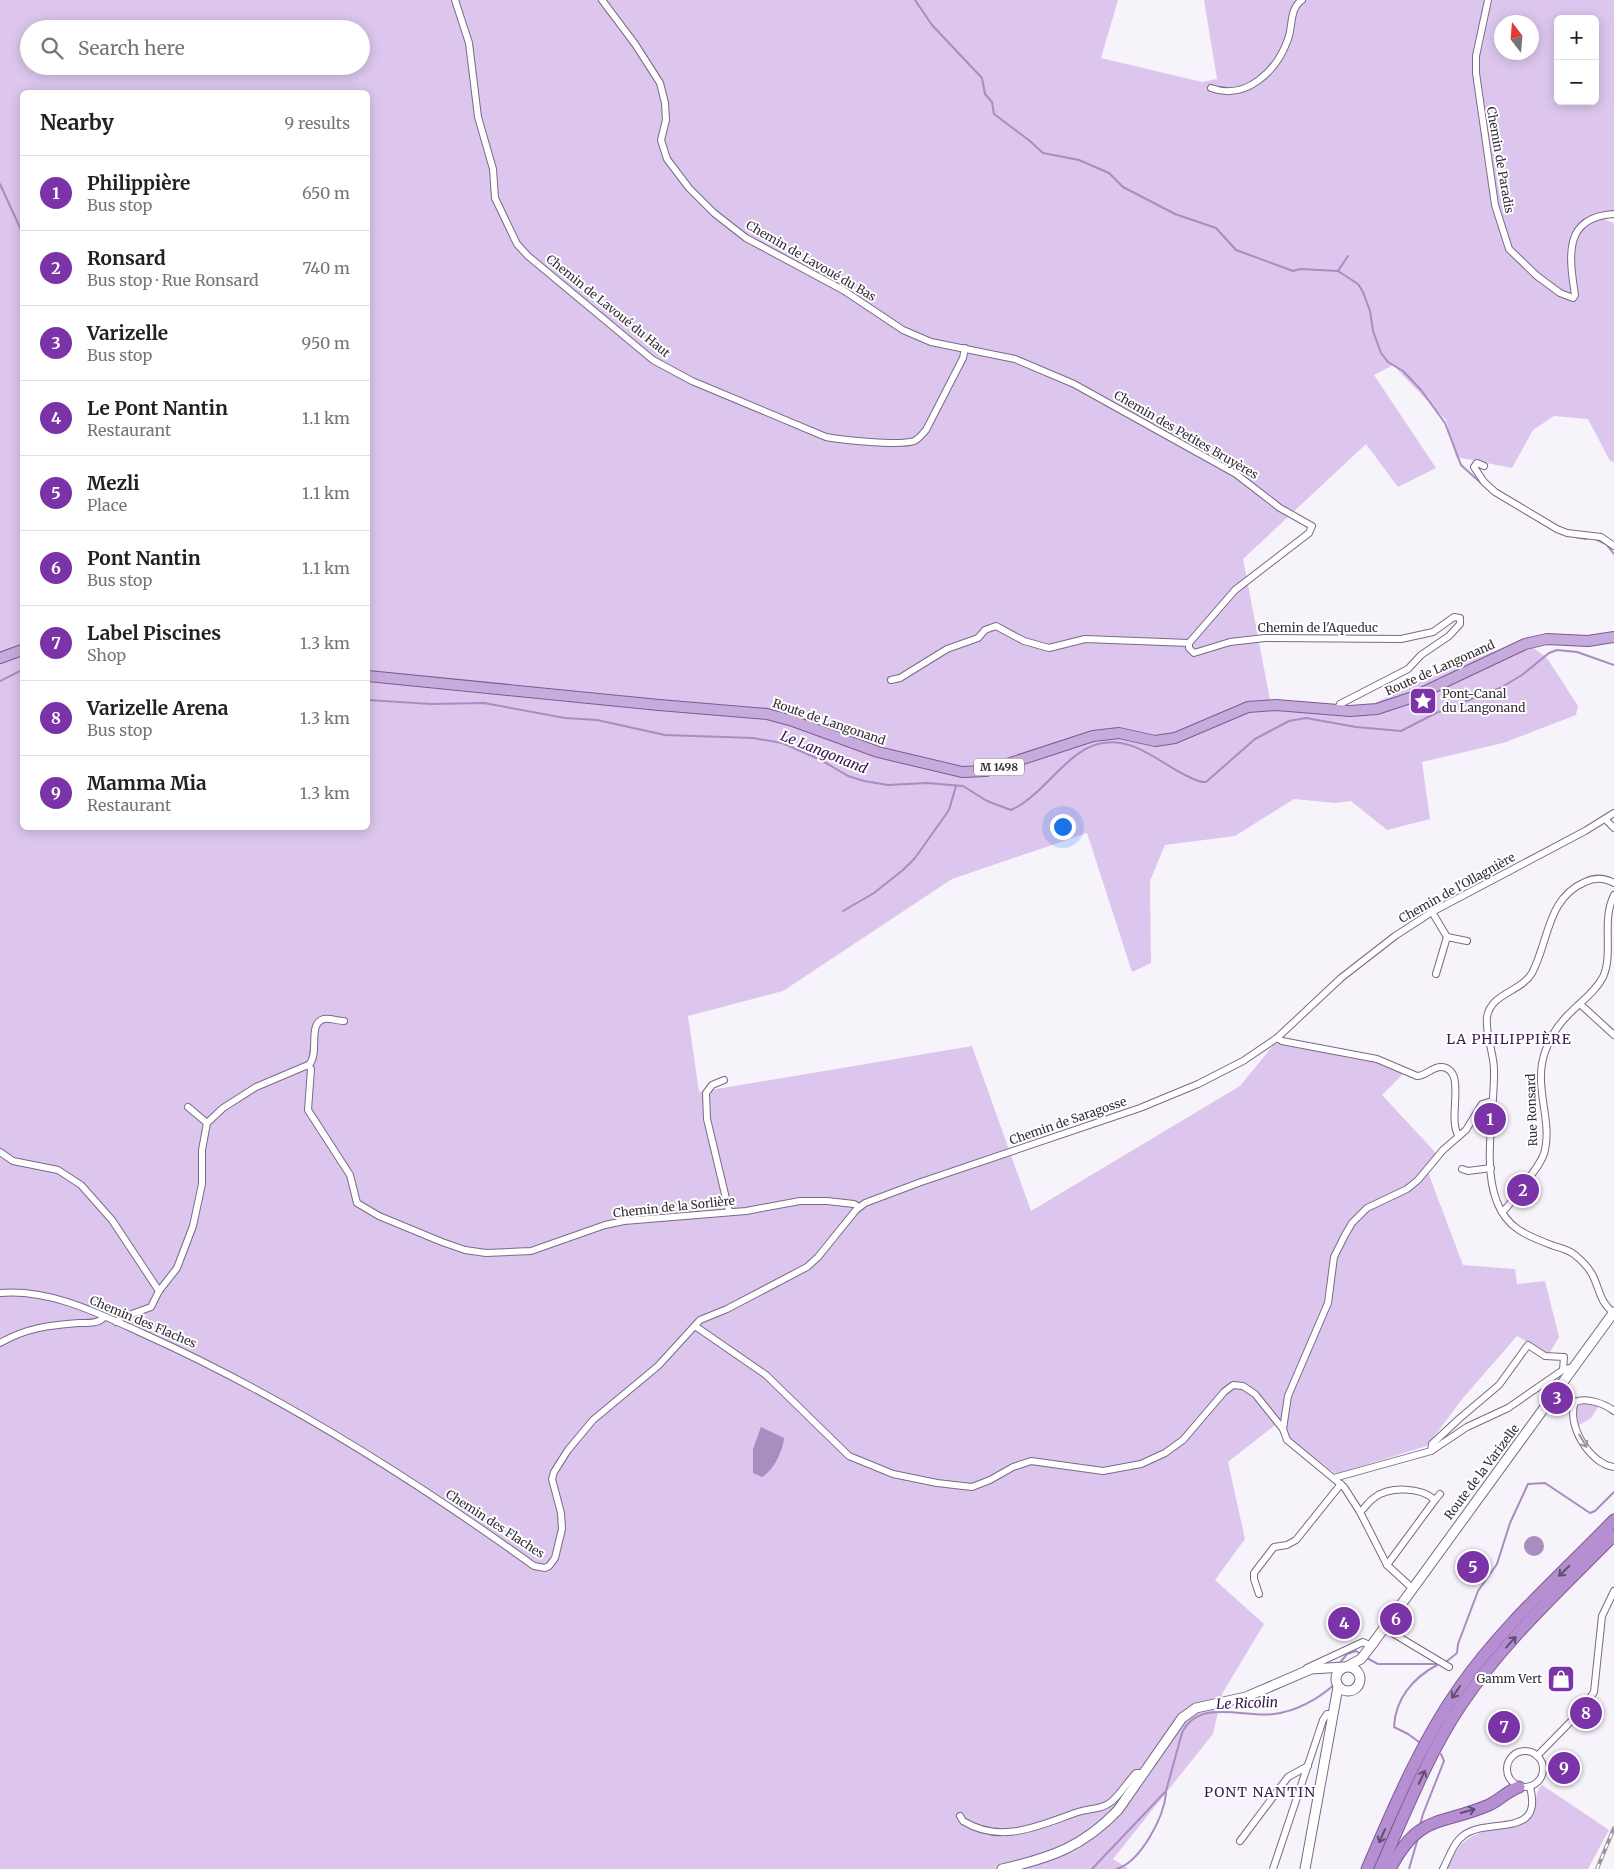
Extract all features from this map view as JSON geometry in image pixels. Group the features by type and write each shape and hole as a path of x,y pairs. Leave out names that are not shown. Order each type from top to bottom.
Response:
{"highway":[{"path":"1367,1869 1422,1750 1460,1686 1501,1636 1614,1520"},
{"path":"1380,1869 1430,1761 1462,1704 1508,1645 1614,1535"},
{"path":"1390,1869 1405,1843 1422,1828 1434,1822 1489,1805 1524,1787"}],"main road":[{"name":"Route de Langonand","path":"370,676 767,714 793,721 878,752 951,770 973,772 986,771 1093,736 1119,734 1155,741 1175,738 1248,707 1276,705 1337,711 1363,711 1396,704 1537,640 1558,638 1588,641 1614,637"},
{"path":"0,658 20,651"},
{"name":"Route de la Varizelle","path":"1366,1653 1614,1313"},
{"path":"1305,1869 1339,1673 1366,1653"},
{"path":"1333,1714 1341,1698 1358,1686 1359,1673 1366,1653"},
{"path":"1002,1869 1055,1855 1093,1833 1118,1810 1188,1712 1204,1705 1246,1697 1287,1678 1316,1672 1359,1673"},
{"path":"1339,1673 1349,1692"}],"street":[{"name":"Chemin de Lavoué du Haut","path":"455,0 469,43 478,116 493,168 495,198 511,234 528,256 653,360 692,381 826,437 845,441 905,442 920,437 926,430 963,358 965,348"},
{"name":"Chemin de Lavoué du Bas","path":"602,0 635,44 660,83 666,112 661,140 667,159 689,188 714,213 746,238 843,290 903,330 931,342 965,348"},
{"path":"1211,88 1219,91 1234,91 1251,87 1264,77 1288,41 1296,6 1302,0"},
{"name":"Chemin de Paradis","path":"1488,0 1476,56 1476,73 1495,205 1509,249 1537,276 1560,293 1572,298 1576,295 1572,258 1573,240 1578,229 1591,218 1614,214"},
{"name":"Chemin des Petites Bruyères","path":"965,348 1015,359 1074,384 1236,474 1280,508 1312,526 1309,533 1235,590 1189,643"},
{"path":"1484,466 1478,463 1474,467 1484,482 1495,492 1562,532 1596,536 1614,546"},
{"name":"Chemin de l'Aqueduc","path":"892,680 900,678 947,649 978,638 990,627 996,626 1024,641 1049,648 1085,639 1189,643 1189,648 1194,653 1230,642 1265,638 1401,639 1433,632 1454,617 1460,618 1460,624 1449,636 1421,655 1408,669 1340,704 1337,711"},
{"name":"Chemin de l'Ollagnière","path":"1277,1038 1364,959 1432,912 1614,813"},
{"path":"1605,819 1614,828"},
{"path":"1614,883 1601,878 1588,880 1566,894 1552,916 1532,973 1524,982 1495,1002 1489,1012 1487,1023 1494,1070 1491,1168 1494,1194 1502,1212 1519,1232 1574,1254 1592,1274 1602,1302 1614,1313"},
{"name":"Rue Ronsard","path":"1502,1212 1542,1159 1546,1142 1540,1087 1542,1062 1554,1032 1568,1015 1594,990 1605,972 1608,915 1614,895"},
{"path":"1432,912 1447,937 1436,974"},
{"path":"1447,937 1467,941"},
{"path":"1580,1004 1614,1035"},
{"name":"Chemin de la Sorlière","path":"344,1021 326,1019 318,1023 314,1032 315,1054 309,1065 308,1110 350,1175 358,1203 379,1216 454,1247 486,1253 525,1252 613,1223 746,1211 785,1203 813,1201 854,1204 858,1207"},
{"path":"1277,1038 1282,1041 1377,1059 1417,1076 1423,1076 1437,1067 1447,1068 1452,1074 1456,1085 1453,1120 1459,1136"},
{"name":"Chemin de Saragosse","path":"858,1207 921,1182 1050,1140 1164,1098 1227,1070 1277,1038"},
{"path":"116,1322 121,1318 151,1307 159,1291 177,1268 196,1213 202,1184 204,1132 207,1123 223,1108 256,1087 309,1065"},
{"path":"724,1080 712,1085 706,1094 707,1119 730,1211"},
{"path":"1283,1429 1288,1396 1328,1303 1334,1257 1352,1223 1367,1208 1413,1185 1443,1150 1471,1122 1482,1104 1492,1101"},
{"path":"188,1107 207,1123"},
{"path":"0,1152 13,1161 58,1170 81,1185 112,1220 159,1291"},
{"path":"1462,1169 1468,1171 1491,1168"},
{"name":"Chemin des Flaches","path":"0,1293 26,1293 51,1296 116,1322 206,1362 291,1410 446,1505 539,1568 545,1568 553,1563 562,1537 561,1514 552,1479 559,1464 593,1420 658,1366 700,1320 736,1304 807,1267 828,1246 858,1207"},
{"path":"0,1343 24,1331 40,1326 95,1322 104,1317"},
{"path":"695,1326 766,1375 850,1456 893,1474 937,1483 972,1487 990,1480 1013,1467 1031,1461 1103,1471 1141,1464 1165,1453 1183,1440 1224,1392 1233,1385 1243,1386 1255,1394 1283,1429 1290,1444 1341,1484 1360,1512 1387,1565 1412,1588"},
{"path":"1431,1451 1432,1444 1499,1386 1528,1345 1544,1356 1564,1356 1563,1370"},
{"path":"1334,1478 1431,1451 1467,1427 1508,1408 1563,1370 1569,1368 1573,1370"},
{"path":"1559,1389 1575,1402"},
{"path":"1575,1402 1581,1400 1596,1402 1614,1411"},
{"path":"1575,1402 1574,1416 1582,1440 1596,1457 1614,1468"},
{"path":"1260,1594 1254,1579 1257,1568 1274,1547 1287,1545 1296,1540 1341,1484"},
{"path":"1360,1512 1374,1497 1402,1489 1435,1500"},
{"path":"1387,1565 1440,1494"},
{"path":"1537,1756 1583,1709 1594,1692 1602,1616 1614,1591"},
{"path":"1384,1628 1448,1666"},
{"path":"1287,1678 1363,1642 1366,1653"},
{"path":"1273,1869 1325,1716 1333,1714"},
{"path":"1443,1869 1457,1842 1469,1832 1514,1824 1526,1818 1532,1809 1524,1787 1508,1778 1508,1762 1521,1752 1532,1753 1537,1756 1543,1766 1543,1772 1537,1783 1524,1787"},
{"path":"1240,1841 1288,1777 1308,1766"},
{"path":"960,1816 963,1821 981,1829 1001,1832 1026,1831 1080,1811 1105,1806 1117,1796 1136,1773 1144,1773"}],"shaded area":[{"path":"0,0 1118,0 1101,58 1202,82 1217,79 1204,0 1614,0 1614,215 1605,220 1614,223 1614,462 1610,461 1588,419 1554,416 1533,430 1512,468 1456,457 1446,420 1393,365 1374,375 1436,468 1398,487 1366,444 1243,559 1272,710 1361,710 1446,668 1524,641 1547,658 1578,706 1576,715 1503,743 1422,762 1430,819 1387,830 1351,801 1335,803 1294,799 1235,836 1165,845 1150,881 1151,963 1132,972 1087,833 952,879 783,991 688,1016 699,1092 972,1046 1031,1211 1240,1086 1275,1043 1377,1060 1403,1074 1382,1095 1436,1153 1426,1167 1463,1265 1515,1269 1517,1284 1545,1281 1559,1337 1549,1354 1517,1336 1463,1398 1427,1446 1336,1474 1291,1440 1279,1422 1228,1462 1245,1539 1215,1580 1264,1624 1222,1694 1213,1734 1113,1859 1129,1869 0,1869"},
{"path":"1580,1403 1599,1406 1591,1418 1579,1425 1576,1409"},
{"path":"761,1427 784,1438 777,1460 762,1477 753,1473 753,1449"},
{"path":"1534,1536 1541,1539 1544,1546 1541,1553 1534,1556 1527,1553 1524,1546 1527,1539"},
{"path":"1542,1785 1609,1830 1588,1869 1447,1869 1458,1849 1469,1838 1476,1834 1526,1822 1534,1812 1537,1794"}],"waterway":[{"path":"915,0 932,25 982,78 985,94 992,102 994,114 1043,153 1079,160 1109,173 1123,187 1175,214 1216,228 1236,250 1293,271 1300,269 1338,271 1358,284 1370,311 1373,331 1381,353 1388,362 1403,371 1421,390 1445,423 1461,465 1482,484"},
{"path":"0,184 20,228"},
{"path":"1338,271 1348,256"},
{"path":"1575,537 1586,539"},
{"path":"1597,540 1606,544 1614,554"},
{"name":"Le Langonand","path":"370,700 431,704 484,703 565,718 597,720 665,735 753,738 782,743 821,760 848,776 864,781 888,785 927,783 963,786 987,801 1011,810 1034,795 1075,756 1098,744 1110,742 1133,746 1185,775 1198,781 1206,782 1255,739 1289,721 1306,718 1356,727 1401,731 1436,713 1502,687 1522,675 1549,653 1557,650 1577,652 1614,665"},
{"name":"Le Langonand","path":"0,681 20,671"},
{"path":"843,911 874,893 915,858 949,810 956,786"},
{"path":"1446,1662 1457,1653 1458,1644 1478,1591 1497,1564 1510,1523 1528,1484 1545,1483 1590,1513 1595,1511 1614,1492"},
{"name":"Le Ricolin","path":"1338,1665 1347,1654 1356,1651 1361,1654"},
{"name":"Le Ricolin","path":"1365,1657 1378,1664 1438,1664"},
{"path":"1419,1742 1394,1727 1395,1717 1407,1690 1420,1676 1437,1665"},
{"name":"Le Ricolin","path":"1092,1869 1166,1791 1182,1733 1189,1722 1199,1716 1210,1713 1262,1715 1290,1710 1321,1695 1335,1684 1336,1672"},
{"path":"1420,1825 1444,1761 1441,1754"},
{"name":"Le Ricolin","path":"1117,1869 1135,1857 1143,1848 1161,1814 1166,1793"},
{"path":"1409,1869 1418,1838"}],"railway":[{"path":"1597,1869 1614,1828"}],"place":[{"name":"Pont-Canal du Langonand","path":"1423,701"},
{"name":"Philippière","path":"1490,1119"},
{"name":"Ronsard","path":"1523,1190"},
{"name":"Varizelle","path":"1557,1398"},
{"name":"Mezli","path":"1473,1567"},
{"name":"Pont Nantin","path":"1396,1619"},
{"name":"Le Pont Nantin","path":"1344,1623"},
{"name":"Gamm Vert","path":"1561,1679"},
{"name":"Varizelle Arena","path":"1586,1713"},
{"name":"Label Piscines","path":"1504,1727"},
{"name":"Mamma Mia","path":"1564,1768"}],"district":[{"name":"LA PHILIPPIÈRE","path":"1509,1039"},
{"name":"PONT NANTIN","path":"1260,1792"}]}
